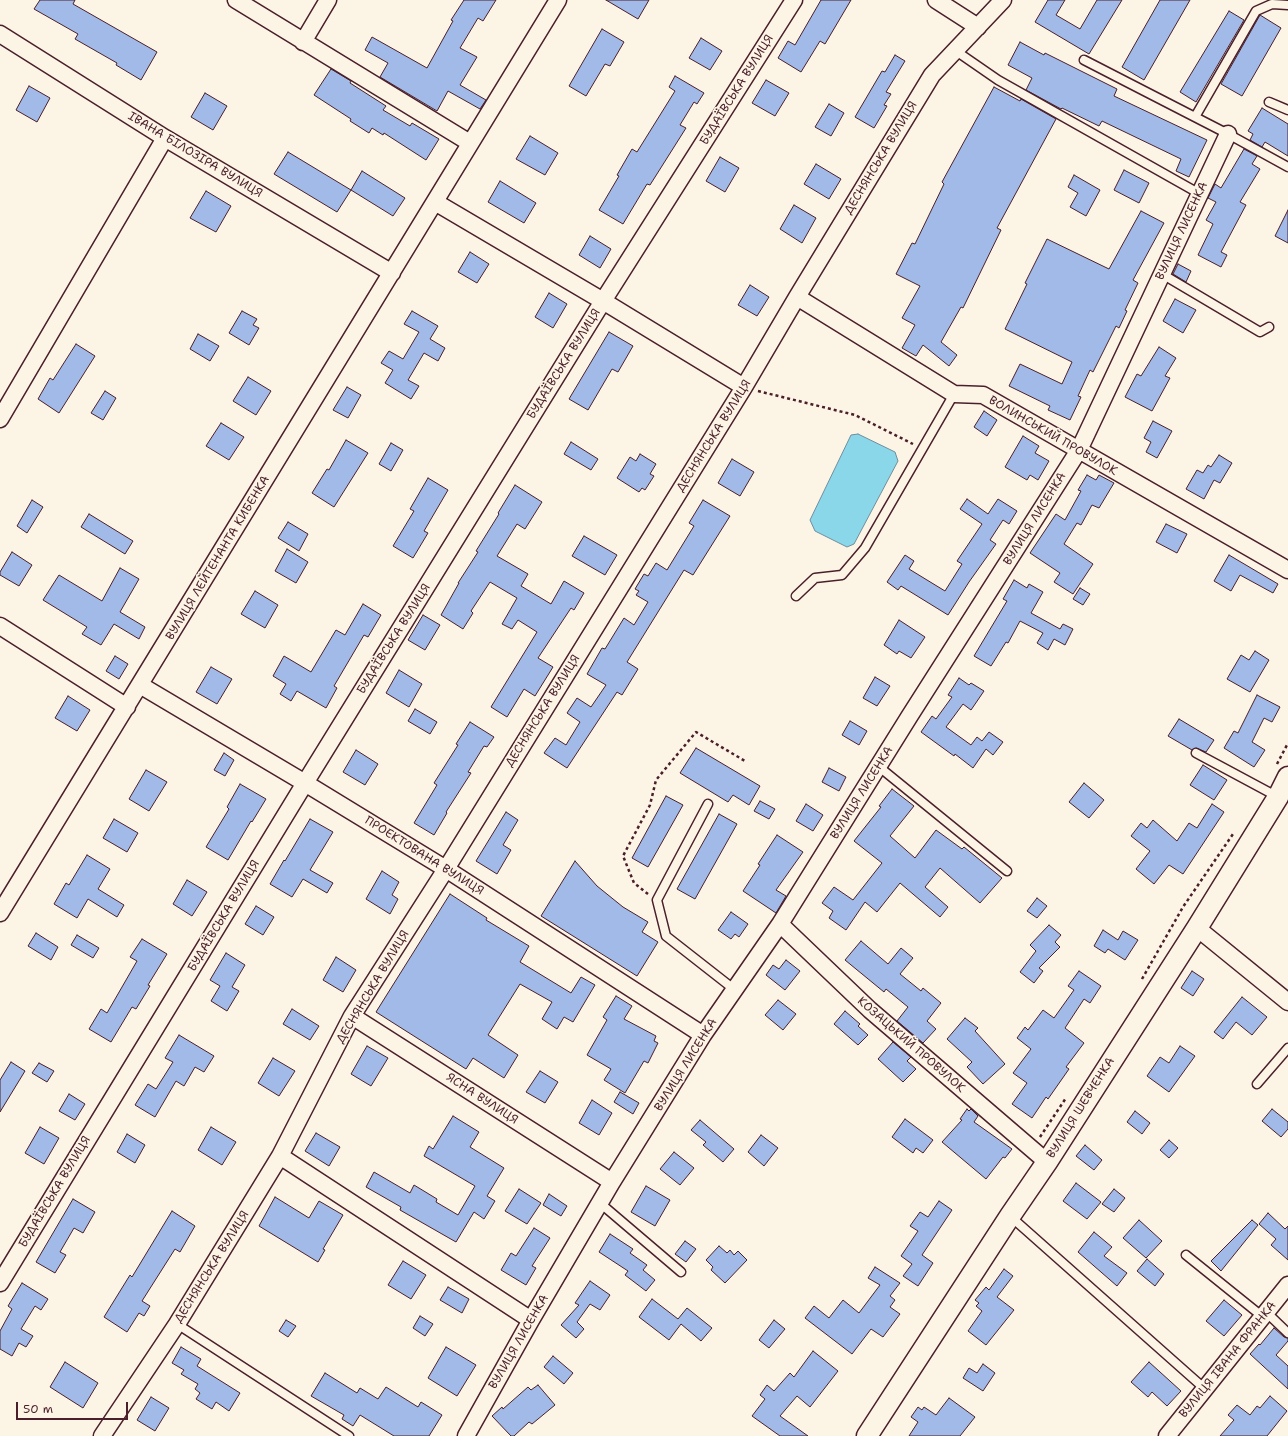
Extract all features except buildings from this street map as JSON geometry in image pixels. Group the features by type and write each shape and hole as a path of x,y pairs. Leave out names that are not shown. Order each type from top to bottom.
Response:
{"street":[{"path":"236,0 470,143 558,0"},
{"path":"303,42 328,0"},
{"name":"БУДАЇВСЬКА ВУЛИЦЯ","path":"0,1283 305,783 603,301 794,0"},
{"path":"936,0 978,27"},
{"name":"ДЕСНЯНСЬКА ВУЛИЦЯ","path":"102,1436 176,1324 280,1156 352,1016 446,869 744,387 932,75 1003,0"},
{"name":"ІВАНА БІЛОЗІРА ВУЛИЦЯ","path":"0,34 165,138 392,273"},
{"name":"ВУЛИЦЯ ЛИСЕНКА","path":"466,1436 530,1320 612,1182 703,1035 780,924 878,766 1079,450 1228,134"},
{"path":"0,419 165,138"},
{"name":"ВУЛИЦЯ ЛЕЙТЕНАНТА КИБЕНКА","path":"0,913 470,143"},
{"path":"435,202 603,301 744,387"},
{"name":"ВОЛИНСЬКИЙ ПРОВУЛОК","path":"797,297 954,394 983,396 1288,570"},
{"path":"0,626 127,707"},
{"name":"ПРОЕКТОВАНА ВУЛИЦЯ","path":"140,685 446,869 703,1035"},
{"name":"ВУЛИЦЯ ШЕВЧЕНКА","path":"867,1436 1010,1216 1039,1156 1196,928 1270,793 1288,777"},
{"name":"КОЗАЦЬКИЙ ПРОВУЛОК","path":"780,924 870,1010 1039,1156"},
{"path":"1196,928 1288,1002"},
{"name":"ЯСНА ВУЛИЦЯ","path":"352,1016 612,1182"},
{"path":"280,1156 530,1320"},
{"name":"ВУЛИЦЯ ІВАНА ФРАНКА","path":"1167,1436 1288,1285"}],"lane":[{"path":"1195,117 1256,11 1272,4 1288,5"},
{"path":"956,51 998,80 1200,194"},
{"path":"1084,60 1228,134 1288,167"},
{"path":"1269,102 1288,110"},
{"path":"1162,274 1260,332 1268,327"},
{"path":"796,596 815,578 842,575 865,548 954,394"},
{"path":"1196,753 1270,793"},
{"path":"878,766 1007,871"},
{"path":"708,804 657,900 666,936 734,990"},
{"path":"1257,1084 1288,1048"},
{"path":"600,1203 682,1272"},
{"path":"1010,1216 1205,1389"},
{"path":"1186,1255 1288,1333"},
{"path":"176,1324 349,1436"}],"path":[{"path":"744,387 856,415 923,449"},
{"path":"657,900 634,883 623,856 650,804 656,780 696,732 744,761"},
{"path":"1270,793 1288,743"},
{"path":"1139,985 1183,907 1233,834"},
{"path":"1039,1156 1067,1096"}],"water":[{"path":"858,434 895,452 898,461 854,544 847,547 815,531 810,520 851,435"}]}
